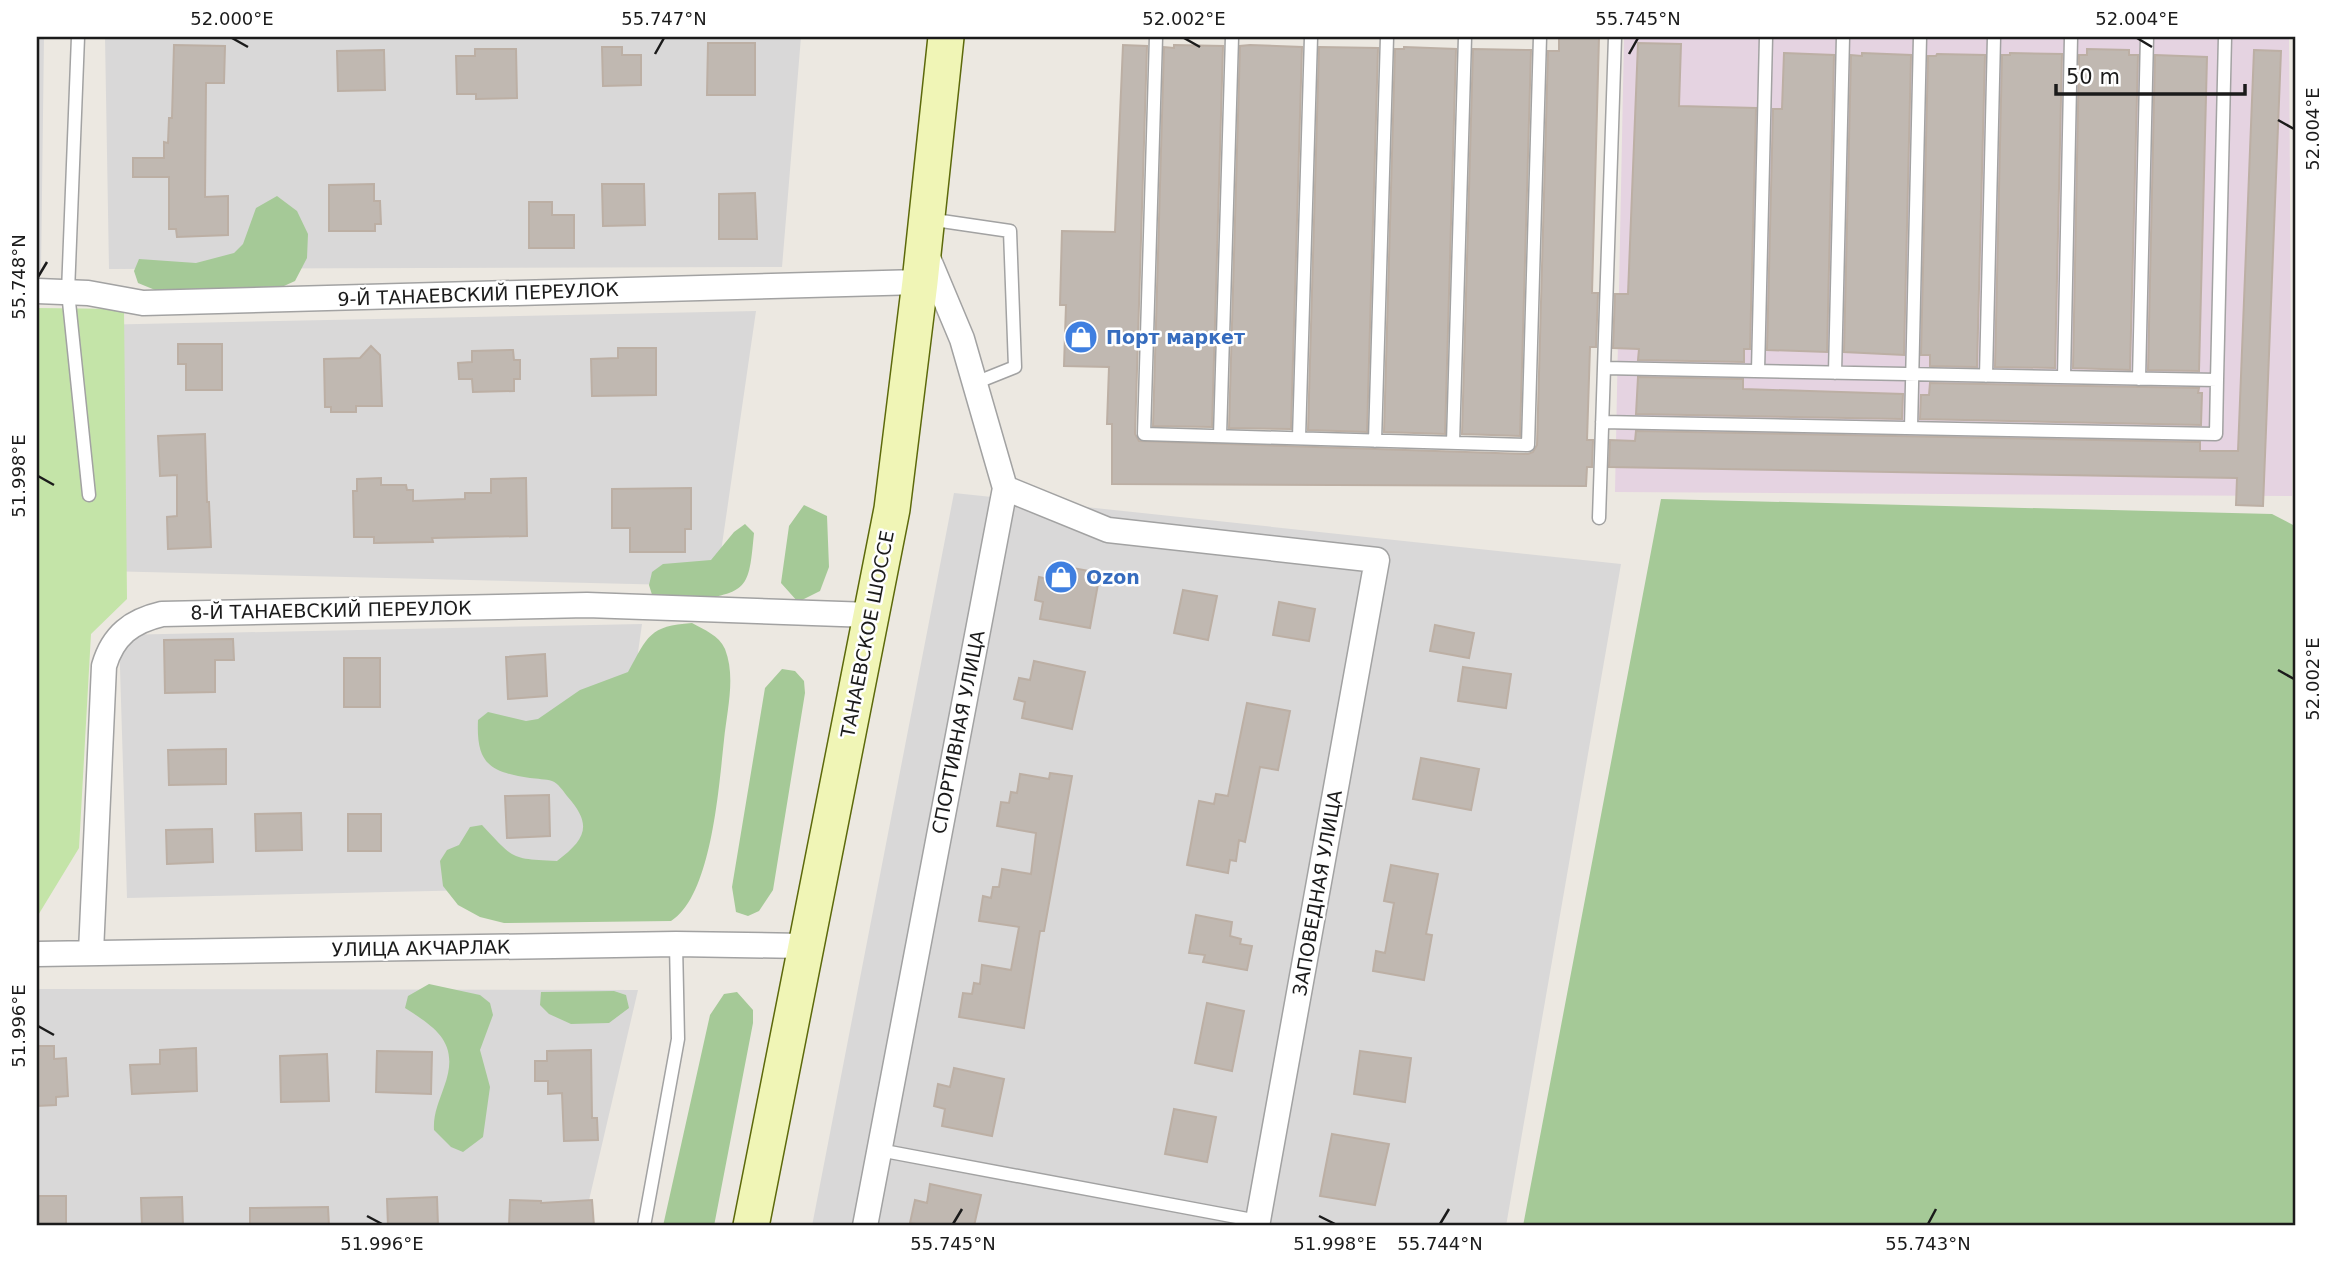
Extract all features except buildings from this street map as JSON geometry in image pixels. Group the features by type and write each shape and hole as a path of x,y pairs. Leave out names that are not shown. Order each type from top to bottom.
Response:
{"street":[{"name":"ТАНАЕВСКОЕ ШОССЕ","path":"751,1226 891,509 947,37"},
{"name":"СПОРТИВНАЯ УЛИЦА","path":"864,1226 1005,488 962,338 925,233"},
{"name":"9-Й ТАНАЕВСКИЙ ПЕРЕУЛОК","path":"37,292 88,293 143,303 920,282"},
{"name":"ЗАПОВЕДНАЯ УЛИЦА","path":"1005,488 1108,530 1377,560 1258,1224"},
{"name":"8-Й ТАНАЕВСКИЙ ПЕРЕУЛОК","path":"91,952 104,666 116,639 128,626 145,618 162,614 587,605 870,615"},
{"name":"УЛИЦА АКЧАРЛАК","path":"37,954 677,944 804,946"}],"lane":[{"path":"78,37 68,292 89,495"},
{"path":"1156,37 1144,434 1528,445 1540,37"},
{"path":"1220,436 1232,37"},
{"path":"1299,439 1311,37"},
{"path":"1375,441 1387,37"},
{"path":"1453,443 1465,37"},
{"path":"1599,518 1615,37"},
{"path":"1758,371 1766,37"},
{"path":"1835,373 1843,37"},
{"path":"1911,428 1920,37"},
{"path":"1986,376 1994,37"},
{"path":"2064,377 2071,37"},
{"path":"2139,379 2147,37"},
{"path":"1602,422 2216,434 2225,37"},
{"path":"925,233 1010,231 1015,367 975,383"},
{"path":"1604,368 2217,380"},
{"path":"644,1226 678,1039 677,944"},
{"path":"879,1150 1258,1224"}],"shaded area":[{"path":"37,37 44,37 41,271 37,271"},
{"path":"105,37 801,37 782,267 109,269"},
{"path":"1624,37 2289,37 2292,496 1615,492"},
{"path":"756,311 716,586 104,571 92,325"},
{"path":"954,493 1621,564 1506,1226 812,1226"},
{"path":"642,624 605,887 127,898 119,635"},
{"path":"37,989 638,990 583,1226 37,1226"}],"green space":[{"path":"277,196 297,211 308,234 307,258 295,281 273,291 160,292 138,283 134,271 139,259 196,263 234,253 243,244 256,208"},
{"path":"37,308 124,309 127,599 91,634 79,848 37,917"},
{"path":"1661,499 2272,514 2295,526 2295,1226 1523,1226"},
{"path":"804,505 827,516 829,567 820,591 798,602 781,583 789,526"},
{"path":"745,524 754,533 752,550 748,575 737,589 714,597 680,601 653,598 649,585 652,572 663,564 711,560 734,532"},
{"path":"692,623 711,633 722,644 728,660 730,682 711,838 696,888 685,908 671,921 504,923 480,917 458,905 443,886 440,861 447,850 459,845 470,827 482,825 507,851 521,858 557,861 574,846 583,831 583,824 575,806 556,783 505,773 488,763 480,747 478,720 488,712 526,721 538,719 580,690 628,672 646,641 658,630"},
{"path":"782,669 795,671 804,681 805,693 773,890 759,911 748,916 736,912 732,887 765,688"},
{"path":"429,984 480,995 490,1003 493,1015 480,1050 490,1087 483,1137 463,1152 451,1147 434,1130 435,1113 448,1072 449,1059 443,1039 427,1023 405,1008 408,996"},
{"path":"614,991 626,995 629,1008 609,1023 571,1024 549,1014 540,1005 541,992"},
{"path":"737,992 753,1010 753,1023 714,1226 663,1226 710,1015 724,994"}],"place":[{"name":"Порт маркет","path":"1081,337"},
{"name":"Ozon","path":"1061,577"}]}
